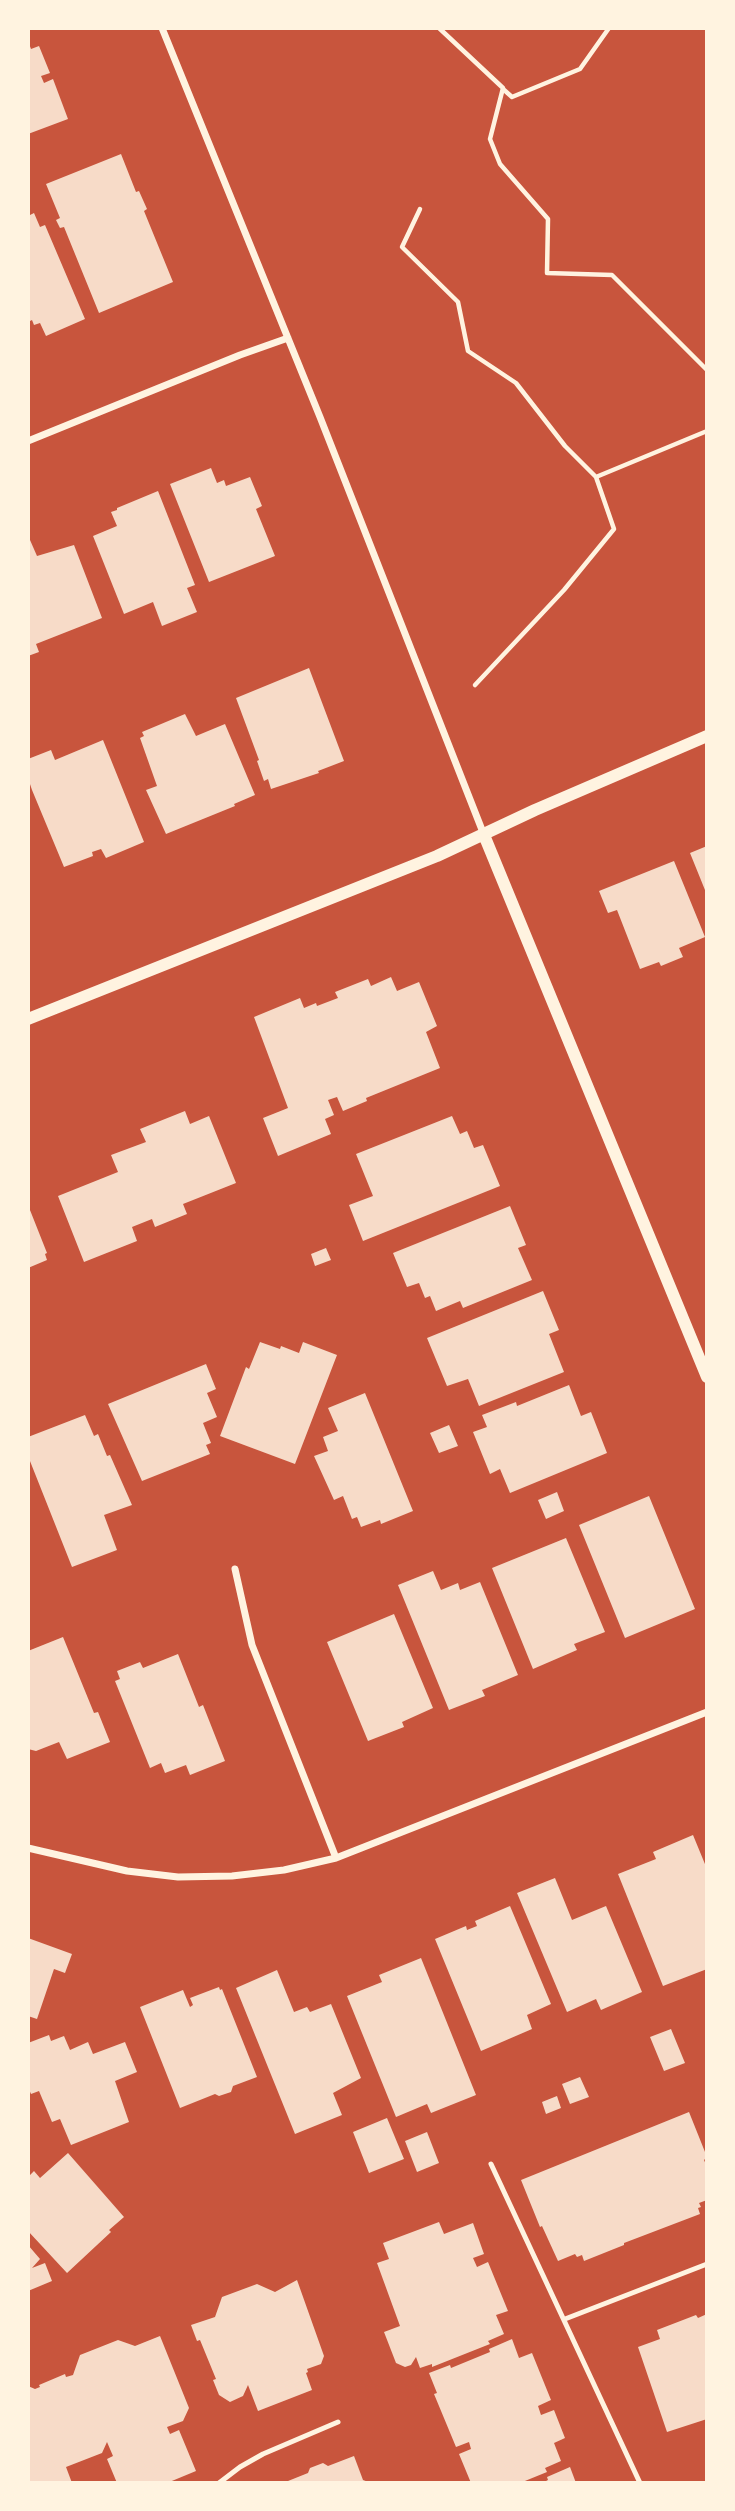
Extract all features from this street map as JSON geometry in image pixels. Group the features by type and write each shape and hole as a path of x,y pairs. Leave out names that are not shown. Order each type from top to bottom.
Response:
{"street":[{"path":"162,28 288,338 484,835 707,1377"},
{"path":"28,441 288,338"},
{"path":"28,1018 428,860 535,810 707,736"},
{"path":"235,1569 252,1645 336,1858"},
{"path":"28,1848 127,1871 178,1877 232,1876 284,1870 336,1858 707,1712"}],"lane":[{"path":"491,2164 640,2483"},
{"path":"565,2319 707,2264"},
{"path":"219,2483 263,2454 338,2422"}],"path":[{"path":"439,28 512,97 580,69 609,28"},
{"path":"503,88 490,139 500,164 548,219 547,273 612,275 707,370"},
{"path":"420,209 402,247 458,302 468,351 516,383 565,446 596,477 614,529 564,590 475,685"},
{"path":"596,477 707,431"}],"building":[{"path":"28,41 31,49 39,46 50,73 41,76 44,83 53,79 68,119 28,134"},
{"path":"121,154 136,192 139,191 147,209 144,211 173,282 99,313 64,227 60,228 56,220 60,218 46,184"},
{"path":"34,213 40,227 45,225 85,319 46,336 40,323 34,325 32,320 28,322 28,216"},
{"path":"211,468 217,483 224,480 226,486 250,477 262,506 256,509 275,556 209,582 170,484"},
{"path":"158,491 195,585 187,588 197,612 162,626 153,602 124,614 93,536 117,526 111,512"},
{"path":"30,540 37,556 74,545 102,618 36,644 39,652 28,656 28,541"},
{"path":"309,668 344,761 318,771 319,773 271,789 268,779 264,781 236,698"},
{"path":"185,714 196,736 225,724 255,795 166,834 146,790 157,786 140,738 144,736 142,732"},
{"path":"103,740 144,842 106,858 101,849 92,852 93,856 64,867 28,778 28,759 51,750 55,760"},
{"path":"707,846 707,895 690,853"},
{"path":"674,861 705,937 679,948 683,957 661,966 659,962 640,969 617,910 608,913 599,891"},
{"path":"391,977 397,991 419,982 437,1026 426,1032 440,1068 366,1098 367,1101 343,1111 337,1097 328,1100 334,1115 325,1119 331,1134 278,1156 263,1118 288,1108 254,1017 300,998 304,1008 316,1003 317,1006 338,998 335,992 368,979 371,986"},
{"path":"185,1111 190,1124 209,1116 236,1183 183,1204 187,1214 155,1227 152,1219 132,1227 137,1241 84,1262 58,1196 118,1172 111,1155 146,1142 140,1129"},
{"path":"452,1116 460,1134 467,1131 474,1148 483,1145 500,1186 363,1241 349,1205 373,1196 356,1154"},
{"path":"28,1205 47,1253 47,1260 28,1268"},
{"path":"510,1206 526,1245 518,1248 532,1280 463,1308 460,1301 436,1311 430,1296 425,1298 419,1283 407,1287 393,1253"},
{"path":"326,1248 331,1260 315,1266 311,1254"},
{"path":"543,1291 559,1330 549,1334 564,1372 479,1406 468,1379 447,1386 427,1338"},
{"path":"260,1342 299,1353 303,1342 337,1355 295,1464 220,1436 246,1367 249,1369"},
{"path":"206,1364 216,1389 207,1393 217,1417 203,1423 211,1443 206,1445 210,1454 142,1481 108,1404"},
{"path":"569,1385 581,1416 591,1412 607,1453 510,1493 500,1469 490,1474 473,1432 487,1427 482,1415 516,1402 517,1406"},
{"path":"365,1393 413,1511 381,1524 380,1520 361,1527 357,1517 352,1519 343,1496 334,1500 314,1456 328,1451 323,1437 338,1431 328,1408"},
{"path":"85,1415 94,1436 98,1434 107,1456 110,1455 132,1505 104,1515 117,1550 72,1567 28,1456 28,1437"},
{"path":"449,1425 458,1446 439,1453 430,1433"},
{"path":"557,1492 564,1511 546,1519 538,1500"},
{"path":"649,1496 695,1609 625,1638 579,1525"},
{"path":"566,1538 605,1632 574,1644 577,1650 533,1669 492,1568"},
{"path":"433,1571 441,1590 458,1583 460,1590 480,1582 518,1675 482,1690 485,1696 449,1710 398,1585"},
{"path":"394,1614 433,1708 402,1722 404,1727 368,1741 327,1642"},
{"path":"63,1637 94,1713 98,1712 110,1742 67,1759 59,1742 36,1751 28,1749 28,1651"},
{"path":"178,1654 199,1707 203,1705 225,1761 190,1775 186,1765 165,1773 161,1763 150,1768 115,1681 120,1679 117,1671 140,1662 143,1668"},
{"path":"693,1835 707,1869 707,1969 663,1986 618,1874 656,1859 653,1852"},
{"path":"555,1878 572,1920 606,1906 642,1992 601,2010 596,1999 567,2012 517,1893"},
{"path":"510,1906 551,2004 527,2015 532,2029 481,2051 435,1939 466,1926 467,1930 477,1926 475,1921"},
{"path":"28,1938 72,1954 65,1973 54,1969 37,2019 28,2016"},
{"path":"421,1958 476,2095 431,2113 427,2104 396,2117 347,1996 382,1982 379,1975"},
{"path":"277,1970 294,2012 307,2007 310,2012 331,2004 361,2078 333,2093 342,2115 295,2134 236,1988"},
{"path":"219,1987 257,2077 233,2086 231,2092 219,2096 215,2094 180,2108 140,2007 183,1990 190,2007 193,2005 190,1998"},
{"path":"671,2029 685,2063 664,2071 650,2037"},
{"path":"49,2035 51,2041 64,2036 70,2050 88,2042 93,2054 125,2042 137,2072 115,2081 129,2122 71,2145 60,2119 52,2122 39,2091 31,2094 28,2087 28,2043"},
{"path":"580,2077 589,2097 570,2104 562,2084"},
{"path":"557,2096 561,2108 546,2114 542,2102"},
{"path":"689,2112 707,2157 704,2160 707,2167 707,2200 699,2203 700,2214 584,2261 582,2255 577,2257 575,2254 558,2261 542,2226 540,2227 521,2180"},
{"path":"387,2118 404,2159 369,2173 353,2132"},
{"path":"427,2132 439,2163 417,2172 405,2141"},
{"path":"68,2153 124,2217 67,2273 28,2231 28,2177 34,2171 40,2178"},
{"path":"439,2222 444,2234 473,2223 484,2254 473,2258 477,2267 488,2262 508,2311 496,2315 504,2334 488,2341 490,2344 432,2367 432,2364 420,2368 416,2357 411,2365 405,2367 396,2363 384,2332 400,2326 377,2263 389,2259 383,2243"},
{"path":"28,2245 40,2259 32,2268 45,2263 52,2281 28,2291"},
{"path":"297,2280 324,2356 321,2364 307,2369 312,2390 258,2411 248,2385 243,2396 230,2402 219,2395 213,2380 216,2379 191,2325 215,2317 222,2297 257,2284 275,2292"},
{"path":"707,2314 707,2419 667,2432 638,2347 660,2339 657,2330 696,2315 698,2318"},
{"path":"160,2336 189,2408 183,2421 167,2427 170,2434 179,2430 196,2471 167,2483 117,2483 107,2459 113,2456 107,2442 102,2453 66,2467 72,2483 28,2483 28,2386 35,2389 65,2374 66,2377 73,2375 80,2355 118,2340 135,2346"},
{"path":"512,2339 519,2358 532,2353 551,2400 538,2406 541,2415 554,2410 565,2438 554,2443 561,2461 545,2468 547,2472 520,2483 471,2483 459,2454 471,2449 469,2442 456,2447 434,2394 437,2393 429,2373 450,2365 451,2368 490,2352 489,2349"},
{"path":"354,2456 363,2480 371,2483 283,2483 308,2473 310,2468 323,2463 328,2466"},
{"path":"570,2467 576,2483 542,2483 548,2480 547,2477"}]}
